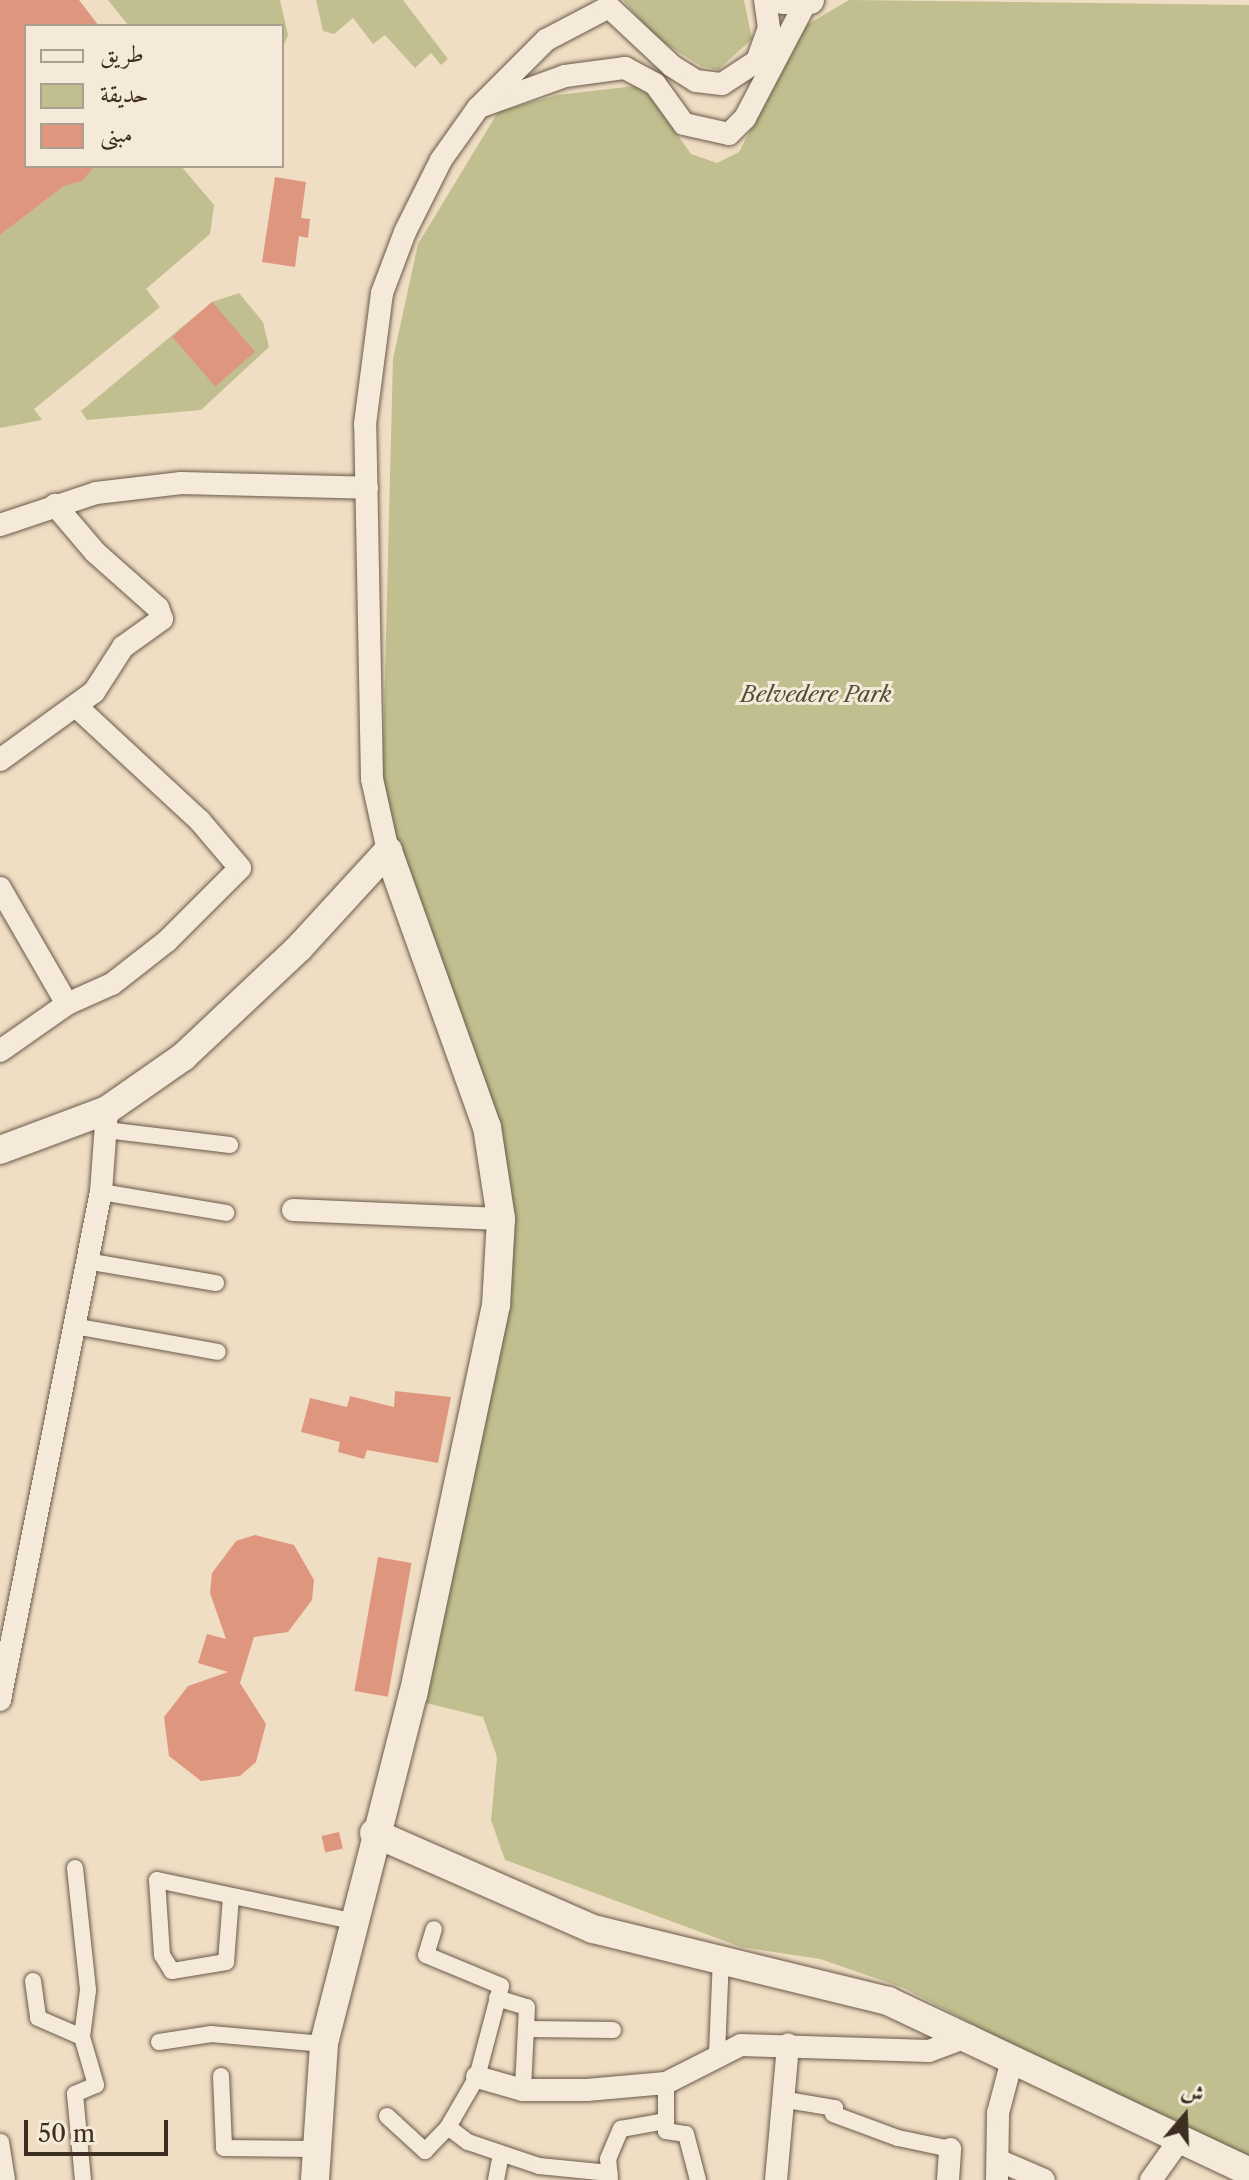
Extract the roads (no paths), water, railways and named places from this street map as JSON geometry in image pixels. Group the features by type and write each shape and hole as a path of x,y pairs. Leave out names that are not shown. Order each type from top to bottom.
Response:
{"street":[{"path":"315,2180 324,2044 374,1833 413,1694 468,1448 496,1305 501,1219 476,1088 436,995 388,851 372,779 367,488 369,361 382,293 441,160 478,108 546,40 609,7 672,66 696,81 722,84 757,61 769,28 765,0"},
{"path":"478,108 565,76 625,68 655,84 684,124 729,134 745,118 800,1"},
{"path":"1,526 96,493 181,483 367,488"},
{"path":"0,760 94,692 131,638 163,614 95,552 55,505"},
{"path":"0,1051 67,1004 112,984 155,951 240,868 145,767 76,706"},
{"path":"0,1150 106,1120 229,1016 388,851"},
{"path":"0,888 67,1004"},
{"path":"106,1120 230,1145"},
{"path":"0,1700 8,1626 101,1192 106,1120"},
{"path":"101,1192 226,1213"},
{"path":"293,1210 501,1219"},
{"path":"86,1261 216,1283"},
{"path":"74,1326 218,1352"},
{"path":"374,1833 580,1924 888,2001 969,2036 1012,2060 1249,2172"},
{"path":"75,1868 88,1990 82,2037 96,2085 75,2094 83,2180"},
{"path":"231,1896 226,1962 172,1971 162,1955 157,1880 352,1921"},
{"path":"387,2116 425,2151 448,2127 477,2077 501,1986 426,1955 434,1929"},
{"path":"717,2053 721,1957"},
{"path":"33,1981 38,2018 82,2037"},
{"path":"497,1998 527,2007 529,2029 523,2090"},
{"path":"529,2029 613,2030"},
{"path":"159,2042 211,2034 324,2044"},
{"path":"477,2077 523,2090 666,2083 717,2053 741,2045 929,2051 969,2036"},
{"path":"776,2180 788,2045"},
{"path":"1012,2060 998,2113 998,2170 1044,2180"},
{"path":"221,2076 224,2148 315,2149"},
{"path":"666,2083 666,2131 686,2134 698,2180"},
{"path":"781,2099 835,2108 833,2114 898,2138 950,2149 948,2180"},
{"path":"448,2127 501,2154 567,2173 610,2177 608,2159 621,2129 666,2121"},
{"path":"1151,2180 1181,2138"},
{"path":"1,2142 7,2180"},
{"path":"496,2180 501,2154"}],"park label":[{"name":"Belvedere Park","path":"816,695"}]}
